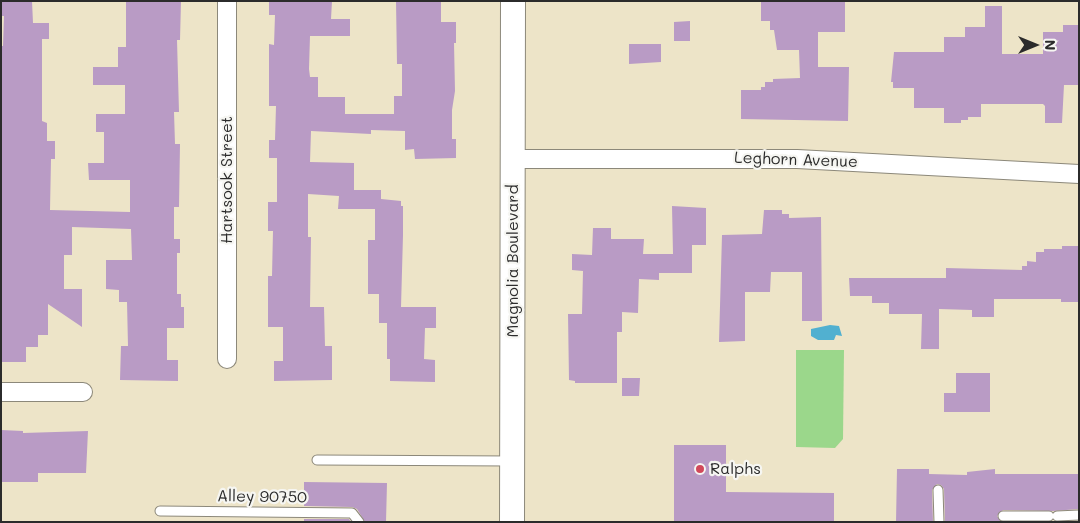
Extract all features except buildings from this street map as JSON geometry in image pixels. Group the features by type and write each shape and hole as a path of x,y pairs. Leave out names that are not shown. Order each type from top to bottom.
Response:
{"main road":[{"name":"Magnolia Boulevard","path":"512,522 513,1"}],"street":[{"name":"Hartsook Street","path":"227,1 227,359"},
{"name":"Leghorn Avenue","path":"514,159 797,159 1079,174"},
{"path":"1,392 83,392"}],"lane":[{"path":"317,460 512,461"},
{"path":"938,490 939,522"},
{"name":"Alley 90750","path":"160,511 352,513 359,522"},
{"path":"1003,516 1079,515"}],"green space":[{"path":"796,350 844,350 843,439 835,448 796,447"}],"water":[{"path":"830,325 839,326 842,336 836,335 834,340 818,340 811,336 811,329"}],"place":[{"name":"Ralphs","path":"700,469"}]}
